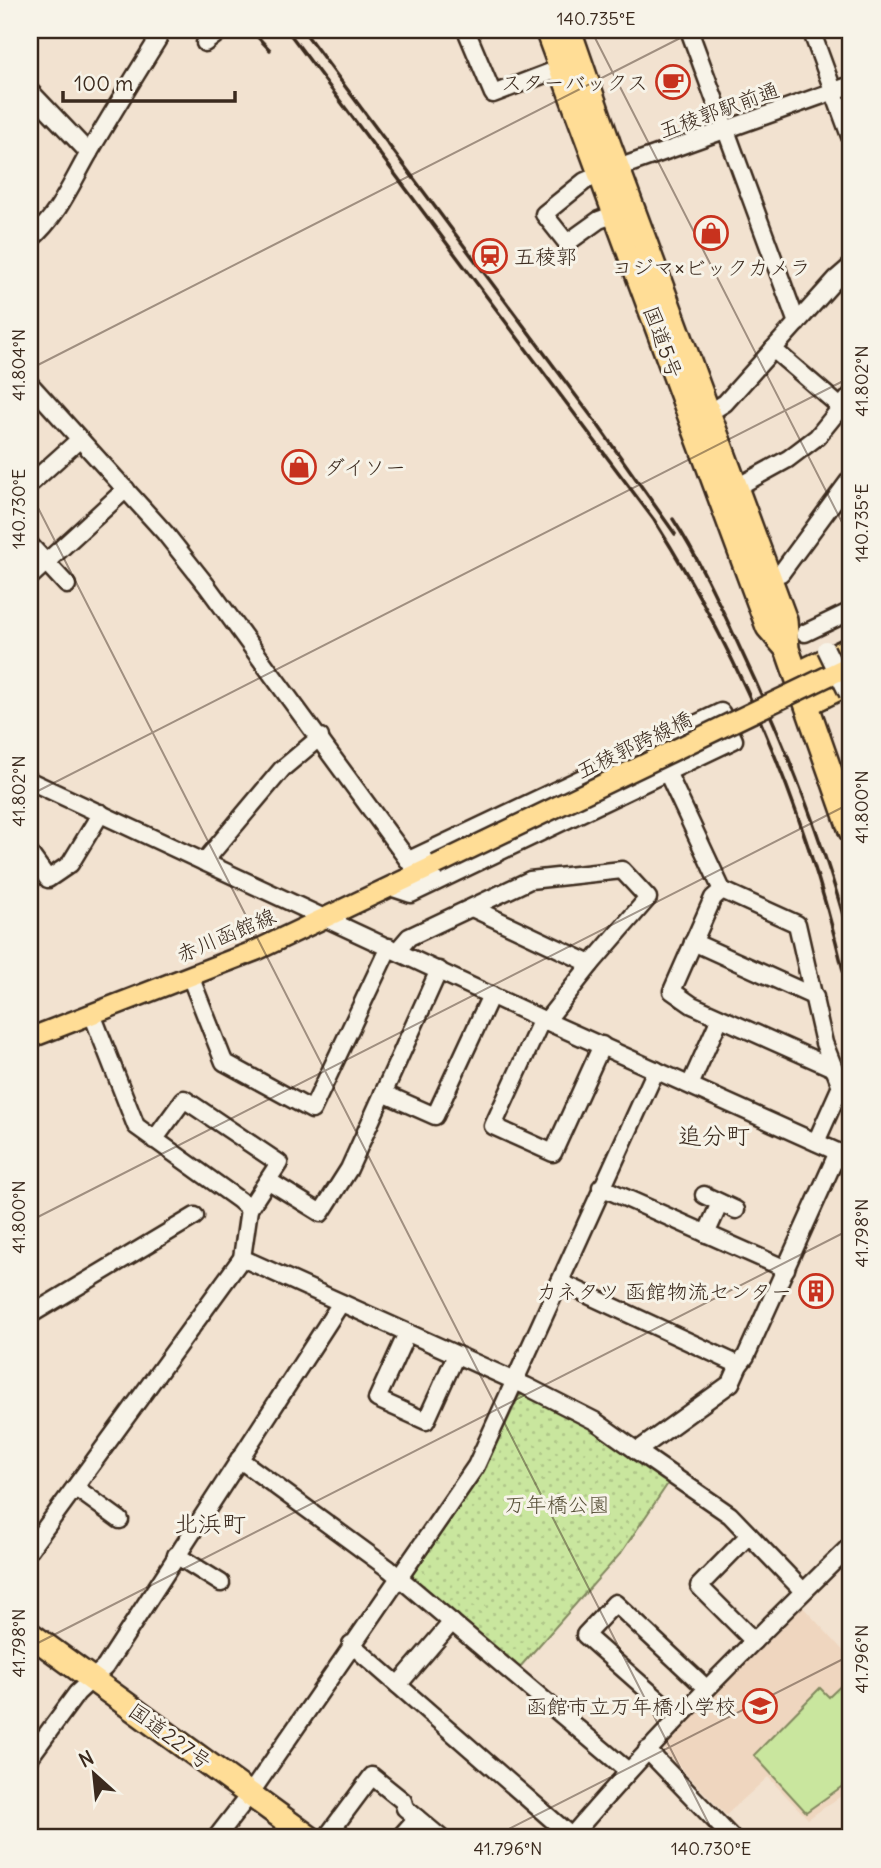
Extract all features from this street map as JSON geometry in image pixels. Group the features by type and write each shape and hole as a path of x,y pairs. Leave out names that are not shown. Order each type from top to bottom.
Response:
{"highway":[{"name":"国道5号","path":"547,30 561,68 610,172 709,413 785,620 787,649 851,831"},
{"name":"国道5号","path":"569,30 610,172 616,214 768,627 787,649"},
{"name":"国道227号","path":"30,1634 250,1794 321,1835"}],"main road":[{"path":"795,673 851,646"},
{"name":"五稜郭跨線橋","path":"436,865 851,665"},
{"path":"807,706 850,689"},
{"name":"赤川函館線","path":"30,1038 257,950 390,887 413,867 436,865"}],"street":[{"path":"205,43 222,30"},
{"path":"466,30 493,94 561,68"},
{"path":"689,30 797,323"},
{"path":"811,30 851,139"},
{"path":"30,240 46,226 57,211 158,39"},
{"name":"五稜郭駅前通","path":"616,214 599,220 566,243 544,214 585,181 851,85"},
{"path":"30,91 89,153"},
{"path":"709,413 725,403 836,279 851,266"},
{"path":"737,487 799,451 848,406 773,349"},
{"path":"33,393 126,489 208,586 413,867 721,712 734,740 411,894 390,887"},
{"path":"30,484 80,439"},
{"path":"782,573 851,478"},
{"path":"30,578 126,489"},
{"path":"30,545 66,586"},
{"path":"805,634 851,611"},
{"path":"826,649 850,689"},
{"path":"204,862 282,769 320,737"},
{"path":"667,772 722,890 797,925 824,1043 841,1086 816,1142"},
{"path":"30,781 544,1020 845,1155 731,1383 637,1451"},
{"path":"30,854 48,879 69,864 102,813"},
{"path":"190,976 224,1062 312,1110 393,949 410,937 530,880 622,870 648,898 544,1020 493,1126 553,1153 602,1045"},
{"path":"722,890 713,898 672,990 692,1005 833,1068"},
{"path":"472,908 591,964"},
{"path":"693,942 815,997"},
{"path":"269,1181 321,1213 349,1169 439,970"},
{"path":"383,1093 435,1116 491,995"},
{"path":"92,1014 136,1126 249,1209"},
{"path":"690,1085 720,1018"},
{"path":"216,1838 250,1794 476,1466 656,1070"},
{"path":"30,1549 242,1258 249,1209 279,1163 184,1099 154,1140"},
{"path":"601,1187 786,1269"},
{"path":"704,1195 736,1210"},
{"path":"706,1234 720,1203"},
{"path":"30,1315 195,1216"},
{"path":"242,1258 595,1421 730,1515 803,1591"},
{"path":"560,1282 739,1365"},
{"path":"30,1757 77,1693 105,1667 341,1303"},
{"path":"407,1333 377,1399 426,1421 456,1355"},
{"path":"239,1459 399,1577 628,1771"},
{"path":"76,1488 120,1520"},
{"path":"749,1535 699,1586 754,1641"},
{"path":"351,1644 567,1835 706,1688 851,1545"},
{"path":"176,1555 221,1583"},
{"path":"678,1717 584,1635 615,1603 706,1688"},
{"path":"398,1685 452,1622"},
{"path":"647,1750 732,1838"},
{"path":"321,1835 372,1776 441,1838"},
{"path":"399,1838 417,1818"}],"shaded area":[{"path":"800,1604 851,1659 851,1789 808,1819 768,1777 726,1815 667,1754 664,1745"}],"green space":[{"name":"万年橋公園","path":"525,1394 593,1429 669,1482 621,1553 519,1668 413,1579 413,1574 483,1472 519,1396"},
{"path":"851,1676 851,1780 806,1812 754,1755 820,1688 829,1697"}],"railway":[{"path":"251,30 270,50"},
{"path":"287,30 654,520 688,576 748,694 798,816 836,942 851,1006"},
{"path":"303,30 600,428 675,534"},
{"path":"673,519 716,597 788,755 829,867 851,944"}],"place":[{"name":"スターバックス","path":"673,82"},
{"name":"コジマ×ビックカメラ","path":"711,233"},
{"name":"五稜郭","path":"490,256"},
{"name":"ダイソー","path":"299,467"},
{"name":"カネタツ 函館物流センター","path":"816,1291"},
{"name":"函館市立万年橋小学校","path":"760,1706"}],"district":[{"name":"追分町","path":"714,1135"},
{"name":"北浜町","path":"210,1523"}]}
